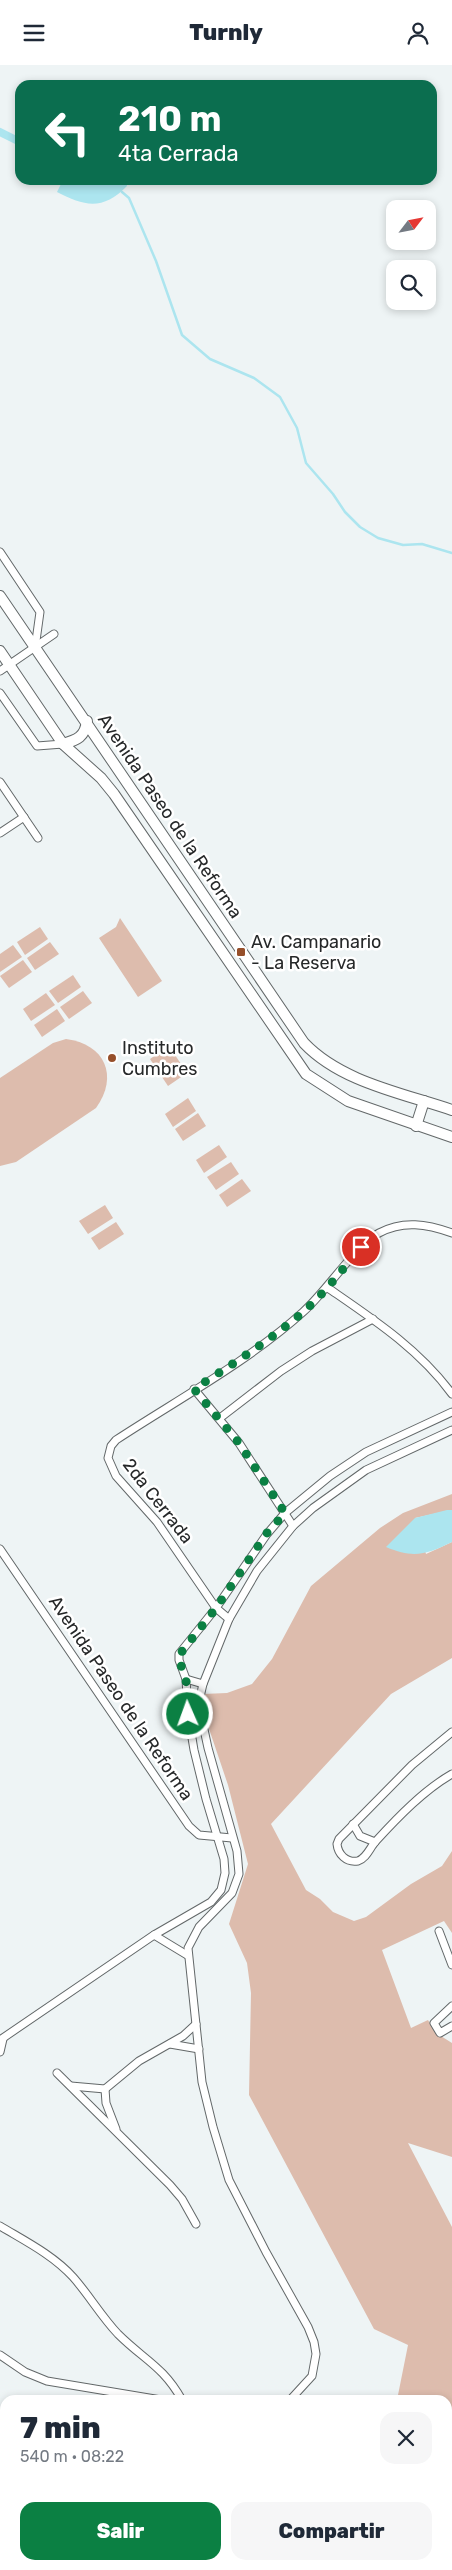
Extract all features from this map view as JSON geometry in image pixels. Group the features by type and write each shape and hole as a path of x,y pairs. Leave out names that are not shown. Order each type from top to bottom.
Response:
{"street":[{"path":"0,552 40,612 35,648"},
{"name":"Avenida Paseo de la Reforma","path":"0,596 87,721 256,975 304,1043 316,1056 334,1067 368,1082 452,1110"},
{"path":"0,671 54,634"},
{"name":"Avenida Paseo de la Reforma","path":"0,651 63,744 101,778 114,794 306,1074 348,1101 452,1137"},
{"path":"0,693 37,746 63,744 81,737 86,730 87,721"},
{"path":"0,782 38,838"},
{"path":"0,833 24,817"},
{"path":"243,983 256,975"},
{"path":"416,1126 424,1101"},
{"name":"2da Cerrada","path":"229,1619 216,1608 165,1532 116,1476 108,1458 111,1446 116,1440 270,1339 328,1288 361,1247 379,1233 408,1223 433,1226 452,1233"},
{"path":"328,1288 397,1335 452,1394"},
{"path":"220,1418 280,1371 312,1351 373,1319"},
{"path":"194,1389 220,1418 293,1527"},
{"path":"0,2052 2,2040 154,1935 218,1896 225,1873 194,1750 188,1714 186,1679 179,1660 180,1654 216,1608 251,1555 285,1513 330,1476 366,1452 452,1412"},
{"path":"295,2395 312,2376 316,2354 314,2342 308,2327 266,2252 230,2180 212,2127 202,2082 187,1955 188,1947 199,1927 226,1900 236,1886 239,1873 237,1851 208,1749 200,1711 203,1684 229,1619 257,1571 293,1527 313,1508 366,1469 452,1430"},
{"name":"Avenida Paseo de la Reforma","path":"0,1549 189,1827 199,1835 232,1838"},
{"path":"186,1679 203,1684"},
{"path":"452,1732 412,1765 353,1824 337,1844 340,1855 356,1861 364,1857 375,1842 432,1788 452,1774"},
{"path":"194,1750 208,1749"},
{"path":"353,1824 360,1836 375,1842"},
{"path":"439,1931 452,1965"},
{"path":"154,1935 187,1955"},
{"path":"452,2007 434,2023 440,2033 452,2026"},
{"path":"70,2085 105,2089 139,2061 170,2044 196,2024"},
{"path":"170,2044 199,2049"},
{"path":"57,2073 176,2192 196,2224"},
{"path":"105,2089 106,2103 116,2131"},
{"path":"0,2226 56,2262 73,2277 98,2312 120,2335 171,2380 179,2395"},
{"path":"0,2355 25,2372 47,2381 131,2395"}],"shaded area":[{"path":"120,918 162,981 138,997 99,938 116,927"},
{"path":"40,927 48,939 25,955 17,942"},
{"path":"50,942 59,954 35,970 27,958"},
{"path":"13,945 22,957 0,972 0,954"},
{"path":"23,960 32,972 9,988 0,976"},
{"path":"73,975 81,987 58,1003 49,991"},
{"path":"83,991 92,1003 69,1019 60,1007"},
{"path":"46,993 55,1005 31,1021 23,1009"},
{"path":"57,1009 65,1021 42,1037 34,1025"},
{"path":"66,1039 90,1047 99,1055 107,1073 103,1096 96,1108 16,1162 0,1166 0,1078 53,1043"},
{"path":"169,1046 187,1073 168,1086 150,1059"},
{"path":"188,1098 196,1111 173,1127 165,1114"},
{"path":"198,1113 206,1126 183,1141 175,1129"},
{"path":"219,1145 227,1157 204,1173 196,1160"},
{"path":"231,1162 239,1174 216,1190 207,1177"},
{"path":"242,1179 251,1191 227,1207 219,1195"},
{"path":"105,1205 113,1218 88,1234 79,1221"},
{"path":"116,1222 124,1234 99,1250 91,1238"},
{"path":"452,1494 452,1510 415,1518 426,1554 452,1542 452,1658 391,1694 271,1824 306,1890 320,1899 333,1912 354,1921 366,1917 411,1884 442,1866 452,1851 452,1933 444,1921 382,1950 411,2028 428,2020 436,2033 452,2043 452,2157 408,2143 452,2227 452,2395 398,2395 408,2345 374,2329 249,2095 251,1993 247,1963 229,1924 248,1864 228,1785 203,1711 203,1694 227,1693 252,1684 272,1659 311,1586 380,1528 403,1513"}],"water":[{"path":"60,185 127,186 110,199 94,204 77,201 57,192"},
{"path":"452,1510 452,1542 435,1550 420,1554 405,1553 386,1547 415,1518"}],"waterway":[{"path":"0,132 15,140"},
{"path":"122,192 129,198 156,261 182,335 210,359 254,378 280,397 297,428 306,463 333,494 345,512 360,527 378,538 403,545 422,544 452,553"}],"place":[{"name":"Av. Campanario - La Reserva","path":"241,952"},
{"name":"Instituto Cumbres","path":"112,1058"}],"route":[{"path":"188,1714 186,1679 179,1660 180,1654 216,1608 267,1533 285,1513 239,1443 194,1389 270,1339 303,1312 328,1288 361,1247"}]}
